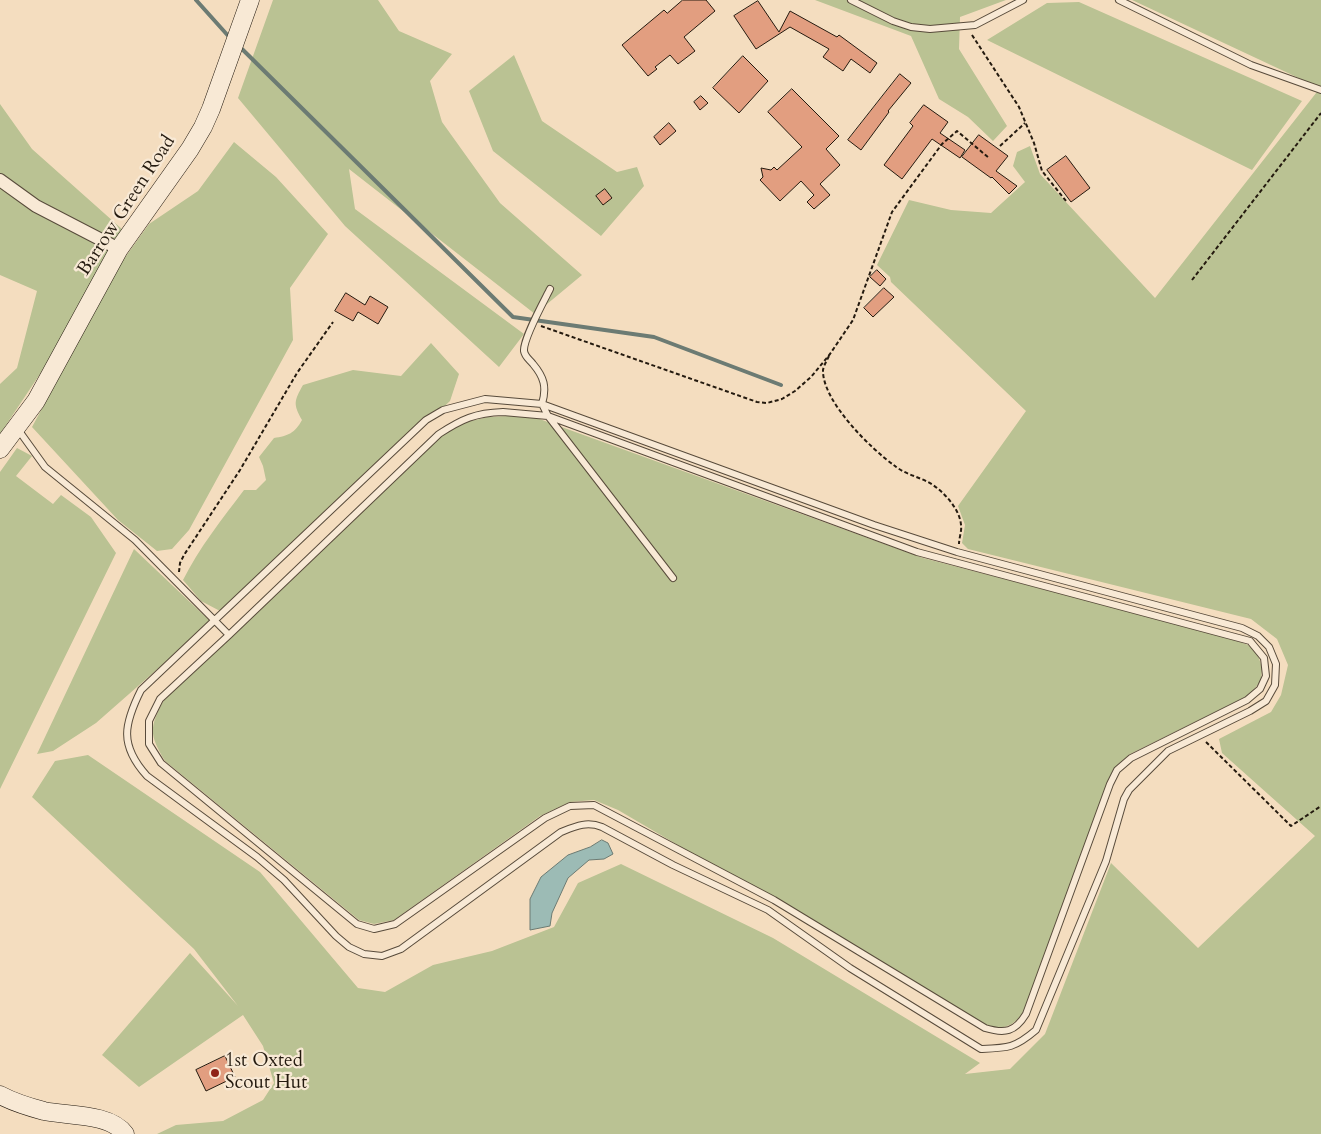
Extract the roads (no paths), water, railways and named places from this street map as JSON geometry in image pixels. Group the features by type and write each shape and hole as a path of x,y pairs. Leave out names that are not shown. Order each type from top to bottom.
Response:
{"street":[{"name":"Barrow Green Road","path":"0,449 36,401 119,249 190,149 203,127 212,109 250,0"},
{"path":"0,180 36,206 119,249"},
{"path":"0,1094 10,1101 44,1111 106,1121 118,1126 124,1134"}],"lane":[{"path":"851,0 893,21 911,27 930,29 975,25 1024,0"},
{"path":"1119,0 1251,65 1321,90"},
{"path":"550,289 524,345 526,357 533,364 544,383 545,392 542,404 548,416 673,578"},
{"path":"485,399 542,404 874,525 957,552 1242,628 1258,636 1269,647 1276,664 1275,685 1266,701 1250,711 1168,751 1129,790 1124,799 1106,861 1036,1030 1021,1043 1005,1048 981,1049 844,964 768,910 673,865 593,824 580,824 561,832 401,949 382,956 364,954 349,947 336,936 284,880 257,857 147,776 136,764 129,747 126,730 131,710 141,690 426,420 443,410 485,399"},
{"path":"503,412 548,416 917,552 1250,641 1264,658 1266,676 1260,689 1247,700 1131,758 1118,770 1110,784 1026,1014 1021,1022 1011,1030 998,1032 985,1028 774,900 594,805 570,806 545,818 395,924 374,929 357,924 161,763 149,744 149,721 160,699 439,434 460,420 485,413 503,412"},
{"path":"17,427 46,467 135,540 229,635"}],"water":[{"path":"602,840 608,843 613,854 604,859 589,860 568,878 552,913 550,926 530,930 530,899 541,877 568,855 590,847"}],"waterway":[{"path":"196,0 231,39"},
{"path":"240,47 513,317 654,337 781,385"}],"place":[{"name":"1st Oxted Scout Hut","path":"215,1073"}]}
